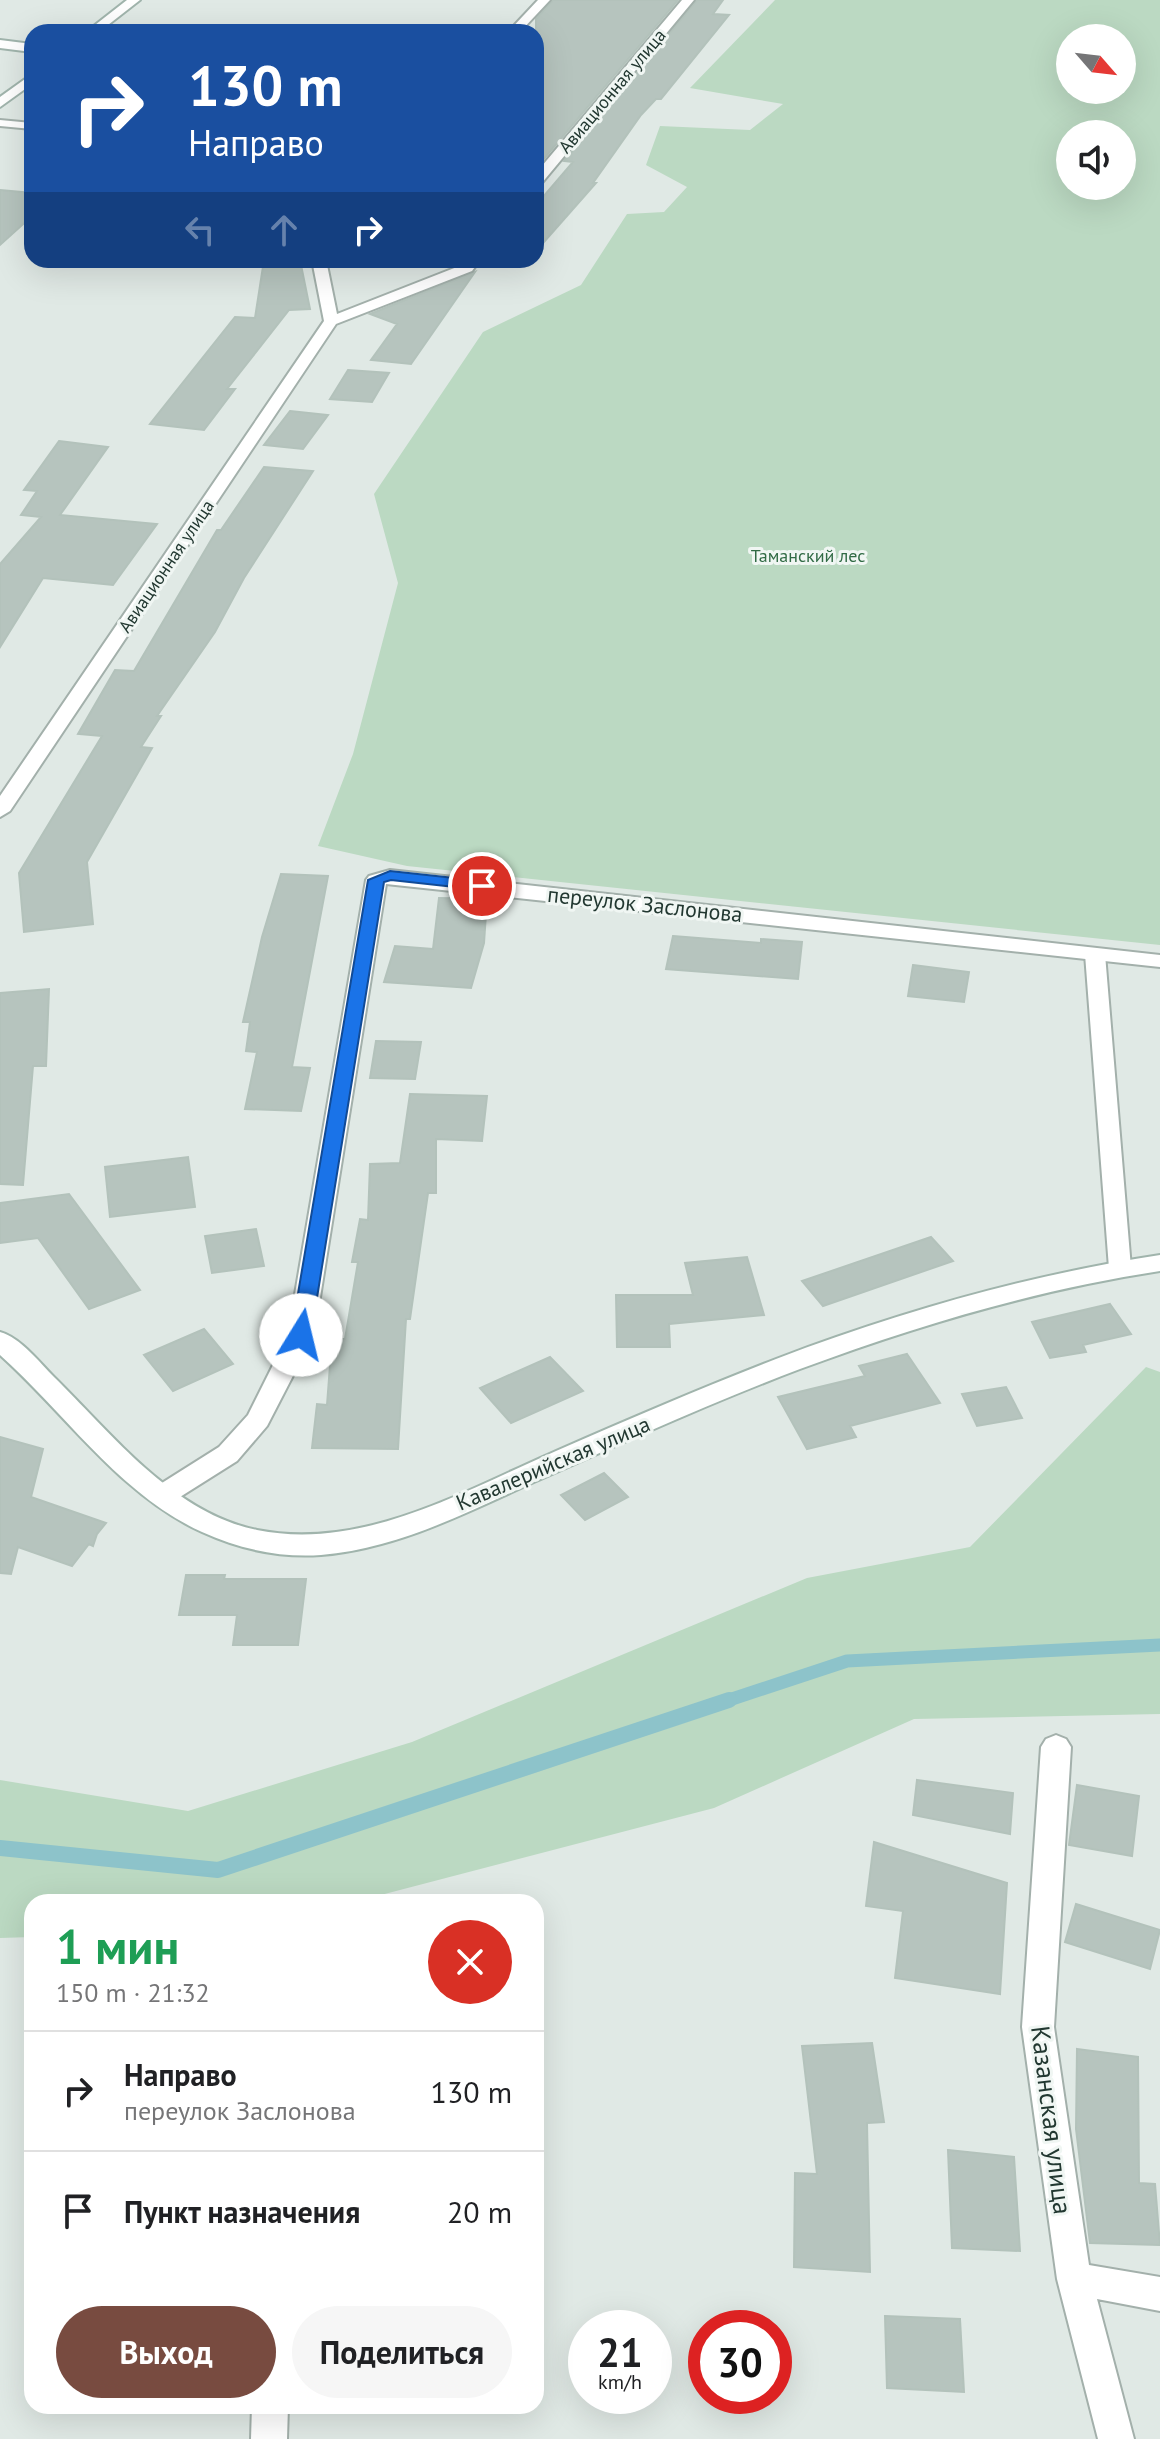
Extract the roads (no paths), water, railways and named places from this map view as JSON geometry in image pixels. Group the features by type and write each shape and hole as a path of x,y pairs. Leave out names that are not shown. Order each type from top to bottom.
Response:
{"street":[{"path":"102,24 134,0"},
{"path":"522,24 544,0"},
{"name":"Авиационная улица","path":"544,171 688,0"},
{"path":"0,44 24,47"},
{"path":"0,102 24,84"},
{"path":"321,268 331,321 467,268"},
{"name":"Авиационная улица","path":"0,811 331,321"},
{"name":"переулок Заслонова","path":"163,1495 228,1454 258,1420 301,1335 376,880 390,876 406,877 1160,961"},
{"name":"Кавалерийская улица","path":"0,1341 26,1362 127,1466 163,1495 197,1517 248,1539 297,1547 354,1541 412,1523 738,1383 890,1328 1021,1290 1120,1268 1160,1263"},
{"name":"Казанская улица","path":"1056,1747 1038,2027 1074,2279 1116,2439"},
{"path":"1074,2279 1160,2294"},
{"path":"269,2439 270,2414"}],"lane":[{"path":"0,123 24,125"},
{"path":"1095,954 1120,1268"}],"waterway":[{"path":"723,1702 847,1661 1160,1645"},
{"path":"0,1848 218,1870 729,1700"}],"park label":[{"name":"Таманский лес","path":"808,555"}]}
